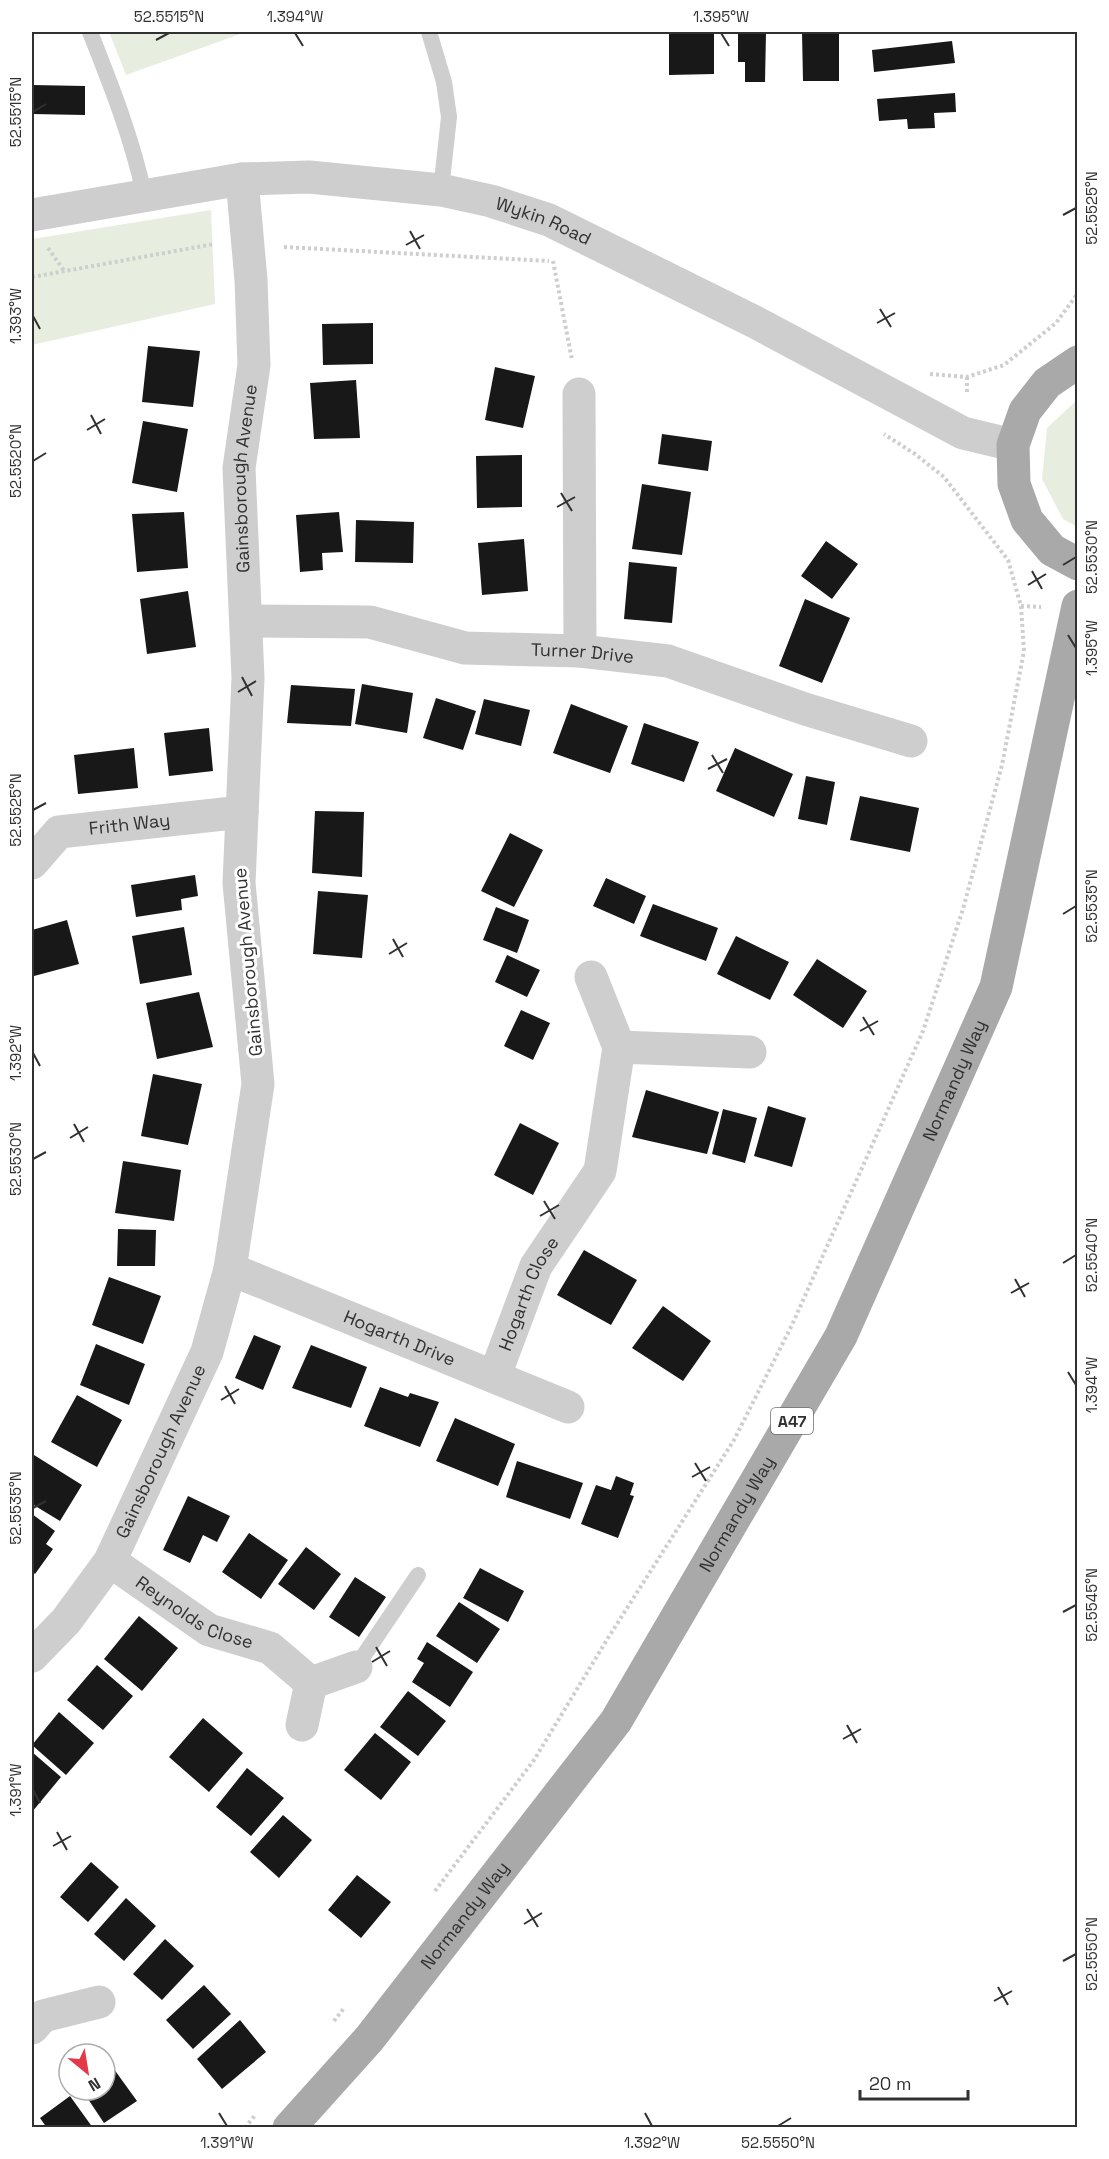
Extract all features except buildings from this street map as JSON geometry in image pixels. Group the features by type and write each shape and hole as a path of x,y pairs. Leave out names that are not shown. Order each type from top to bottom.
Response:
{"main road":[{"path":"1077,362 1047,383 1025,411 1013,446 1014,484 1027,520 1052,550 1077,564"},
{"name":"Normandy Way","path":"289,2127 369,2039 616,1721 841,1336 996,987 1077,606"}],"street":[{"name":"Wykin Road","path":"32,215 242,179 309,177 441,190 491,201 549,220 755,322 963,433 1013,446"},
{"name":"Gainsborough Avenue","path":"32,1656 66,1621 110,1561 207,1352 230,1269 258,1084 239,883 248,678 239,468 254,365 242,179"},
{"path":"579,394 580,651"},
{"name":"Turner Drive","path":"246,621 370,622 465,648 580,651 668,661 805,709 911,741"},
{"name":"Frith Way","path":"32,863 59,832 242,812"},
{"path":"591,977 619,1047 750,1052"},
{"name":"Hogarth Close","path":"495,1375 536,1266 600,1171 619,1047"},
{"name":"Hogarth Drive","path":"230,1269 495,1375 568,1407"},
{"name":"Reynolds Close","path":"110,1561 208,1630 270,1648 310,1683"},
{"path":"302,1725 310,1683 356,1667"},
{"path":"32,2028 44,2016 99,2002"}],"lane":[{"path":"90,32 115,94 144,194"},
{"path":"431,32 444,82 449,117 441,190"},
{"path":"356,1667 418,1575"}],"path":[{"path":"32,277 209,244 561,263"},
{"path":"553,261 579,394"},
{"path":"967,377 1004,365 1056,322 1077,293"},
{"path":"430,1899 534,1760 608,1638 734,1440 792,1325 923,1031 963,909 1002,765 1024,651 1021,606 1008,560 944,477"},
{"path":"328,2027 351,2000"},
{"path":"245,2127 260,2109"}],"shaded area":[{"path":"109,32 246,32 126,75"},
{"path":"211,210 215,304 32,345 32,239"},
{"path":"1077,400 1077,527 1063,519 1042,479 1047,428"}]}
